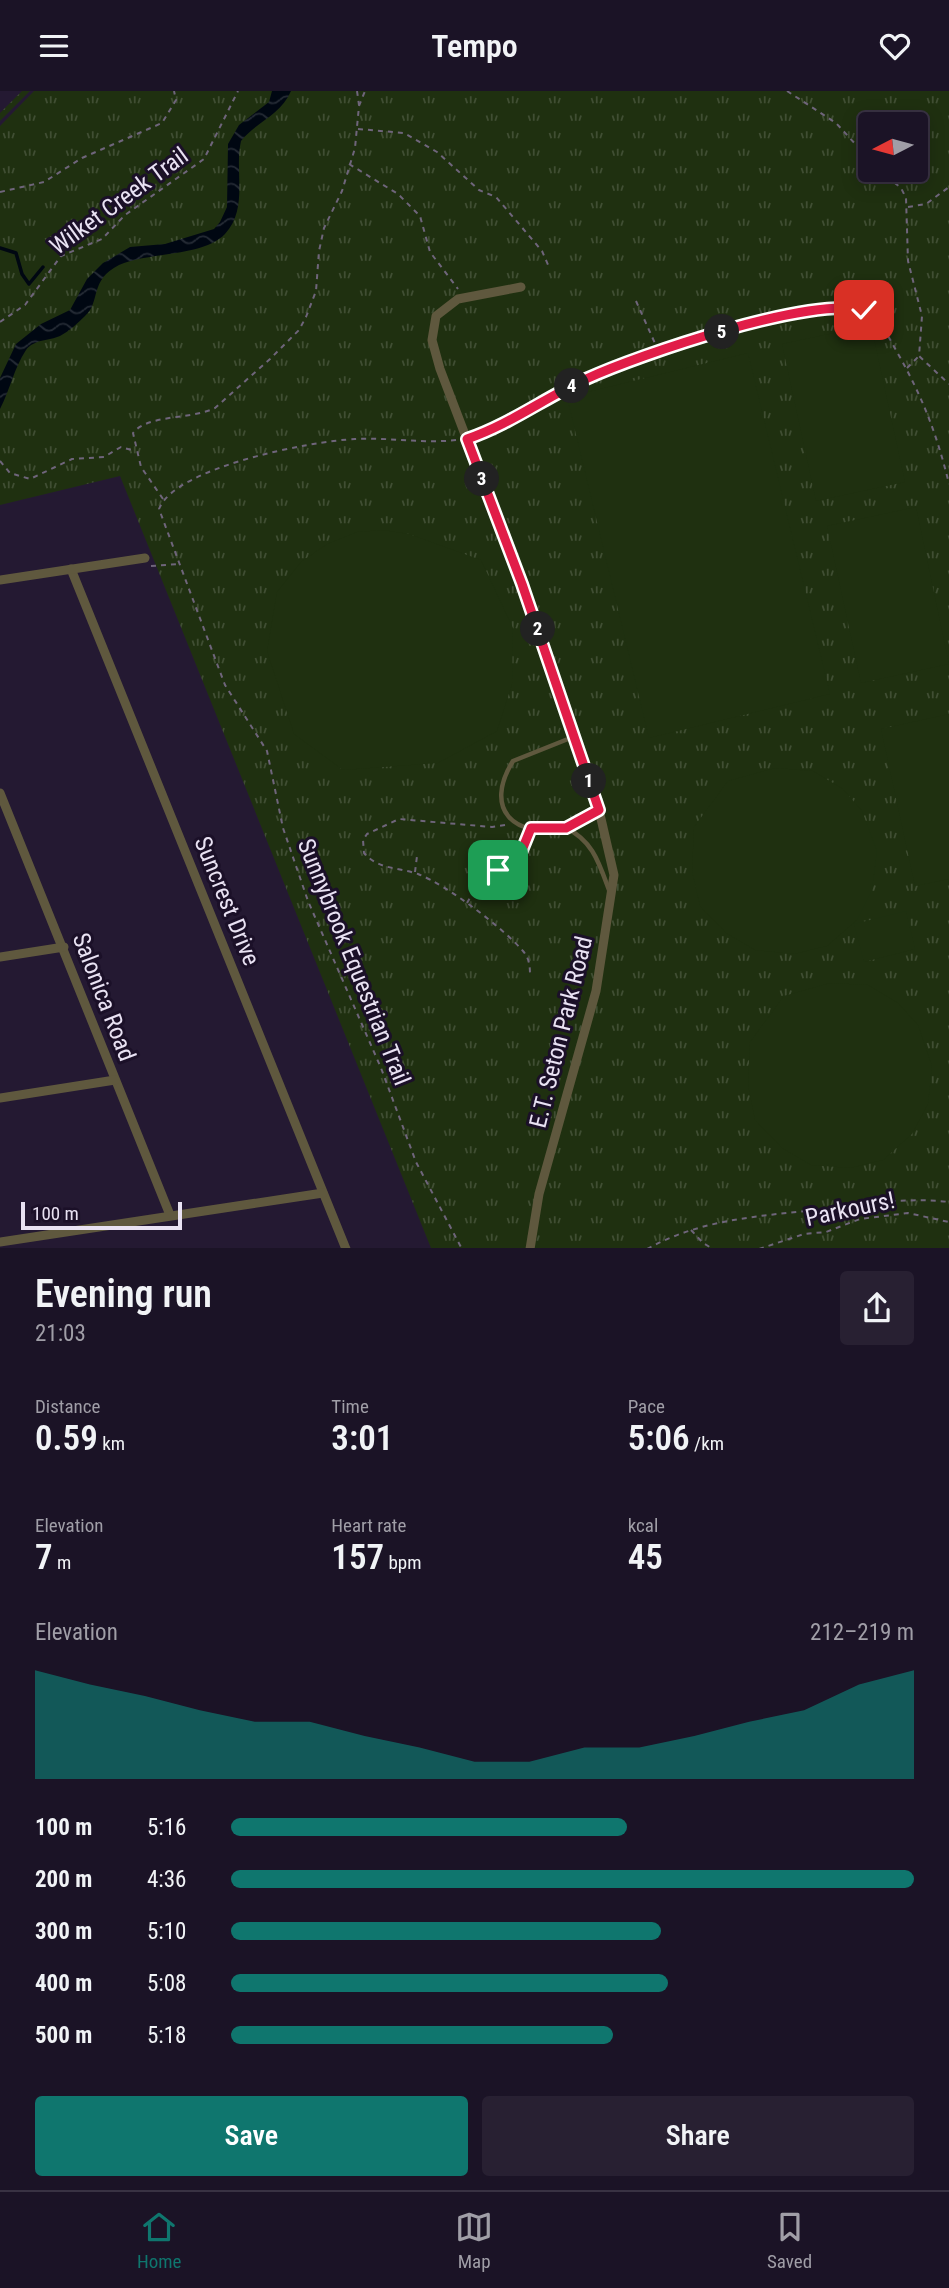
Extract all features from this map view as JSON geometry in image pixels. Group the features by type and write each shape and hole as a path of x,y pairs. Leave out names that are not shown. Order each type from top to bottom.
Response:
{"street":[{"path":"460,298 521,287"},
{"name":"E.T. Seton Park Road","path":"460,298 436,316 432,340 522,584 599,810 614,875 596,991 539,1194 530,1248"},
{"path":"0,580 71,569 147,562"},
{"name":"Suncrest Drive","path":"71,569 346,1248"},
{"name":"Salonica Road","path":"0,793 4,814 64,947 170,1215"},
{"path":"0,957 64,947"},
{"path":"0,1098 116,1080"},
{"path":"0,1242 323,1193"}],"lane":[{"path":"573,737 513,761 504,780 501,801 504,813 513,823 531,828 566,828 599,810"},
{"path":"566,828 592,848 611,894"}],"path":[{"path":"0,192 44,182 82,158 162,123 176,100 174,91"},
{"name":"Wilket Creek Trail","path":"0,322 25,305 61,256 102,239 125,215 204,159 238,91"},
{"path":"357,91 359,106 355,148 342,191 321,240 316,291 299,330 215,408 200,416 143,423 133,433 141,467 164,500 179,486 223,467 330,441 467,439 505,423 585,379 658,351 801,313 856,308 868,312 883,327 906,369 929,413 949,484"},
{"path":"359,106 365,91"},
{"path":"787,91 836,123 858,147"},
{"path":"357,128 404,133 437,152 479,190 496,197 542,251 549,267"},
{"path":"348,164 398,194 420,216 430,252 457,286 460,298"},
{"path":"894,182 901,188 907,208 908,261 922,316 919,356 906,369"},
{"path":"907,208 926,204 949,187"},
{"path":"636,301 658,351"},
{"path":"919,356 949,384"},
{"path":"0,461 10,473 30,479 72,459 104,457 121,447 136,451"},
{"name":"Sunnybrook Equestrian Trail","path":"164,500 160,518 225,685 267,751 283,828 308,901 381,1068 416,1162 462,1248"},
{"path":"147,562 179,564"},
{"path":"513,823 492,827 399,819 367,834 362,846 369,858 379,865 415,873 467,903 524,952 530,967 530,977"},
{"path":"470,863 485,871 509,867 518,860 531,828"},
{"path":"415,873 417,856"},
{"path":"467,903 485,871"},
{"path":"647,1248 691,1229 721,1221 916,1198 949,1202"},
{"name":"Parkours!","path":"759,1248 804,1234 826,1232 860,1219 908,1213 949,1222"},
{"path":"691,1229 703,1243 713,1248"}],"green space":[{"path":"22,91 30,91 0,121 0,113"},
{"path":"34,91 949,91 949,1248 431,1248 120,476 0,505 0,126"},
{"path":"871,325 905,482 816,501 782,344"},
{"path":"748,353 830,694 649,738 567,397"},
{"path":"916,507 949,664 861,683 827,526"},
{"path":"383,530 409,534 481,560 513,628 512,684 497,731 438,763 343,770 294,734 267,651 277,592 301,562 327,544 357,532"},
{"path":"949,714 949,879 915,886 881,729"},
{"path":"775,768 813,771 843,789 862,811 877,851 872,890 857,920 827,946 794,954 755,950 726,933 700,906 692,871 694,827 728,781"},
{"path":"906,911 915,949 864,962 854,924"},
{"path":"830,983 868,985 898,1003 918,1025 932,1066 928,1104 912,1134 883,1160 850,1168 811,1165 782,1148 755,1120 748,1085 750,1042 784,996"}],"water":[{"path":"272,91 291,91 275,112 241,141 237,213 225,234 203,247 131,261 110,271 103,277 90,310 82,319 60,336 29,346 18,364 0,409 0,378 16,344 41,324 70,310 87,279 103,263 130,247 165,244 214,229 220,222 227,207 228,144 239,125 269,102"}],"waterway":[{"path":"0,248 16,253 22,274 29,284 43,267"}],"route":[{"path":"498,870 509,867 518,860 527,845 531,828 566,828 599,810 522,584 467,439 505,423 585,379 684,342 801,313 838,308 864,310"}]}
